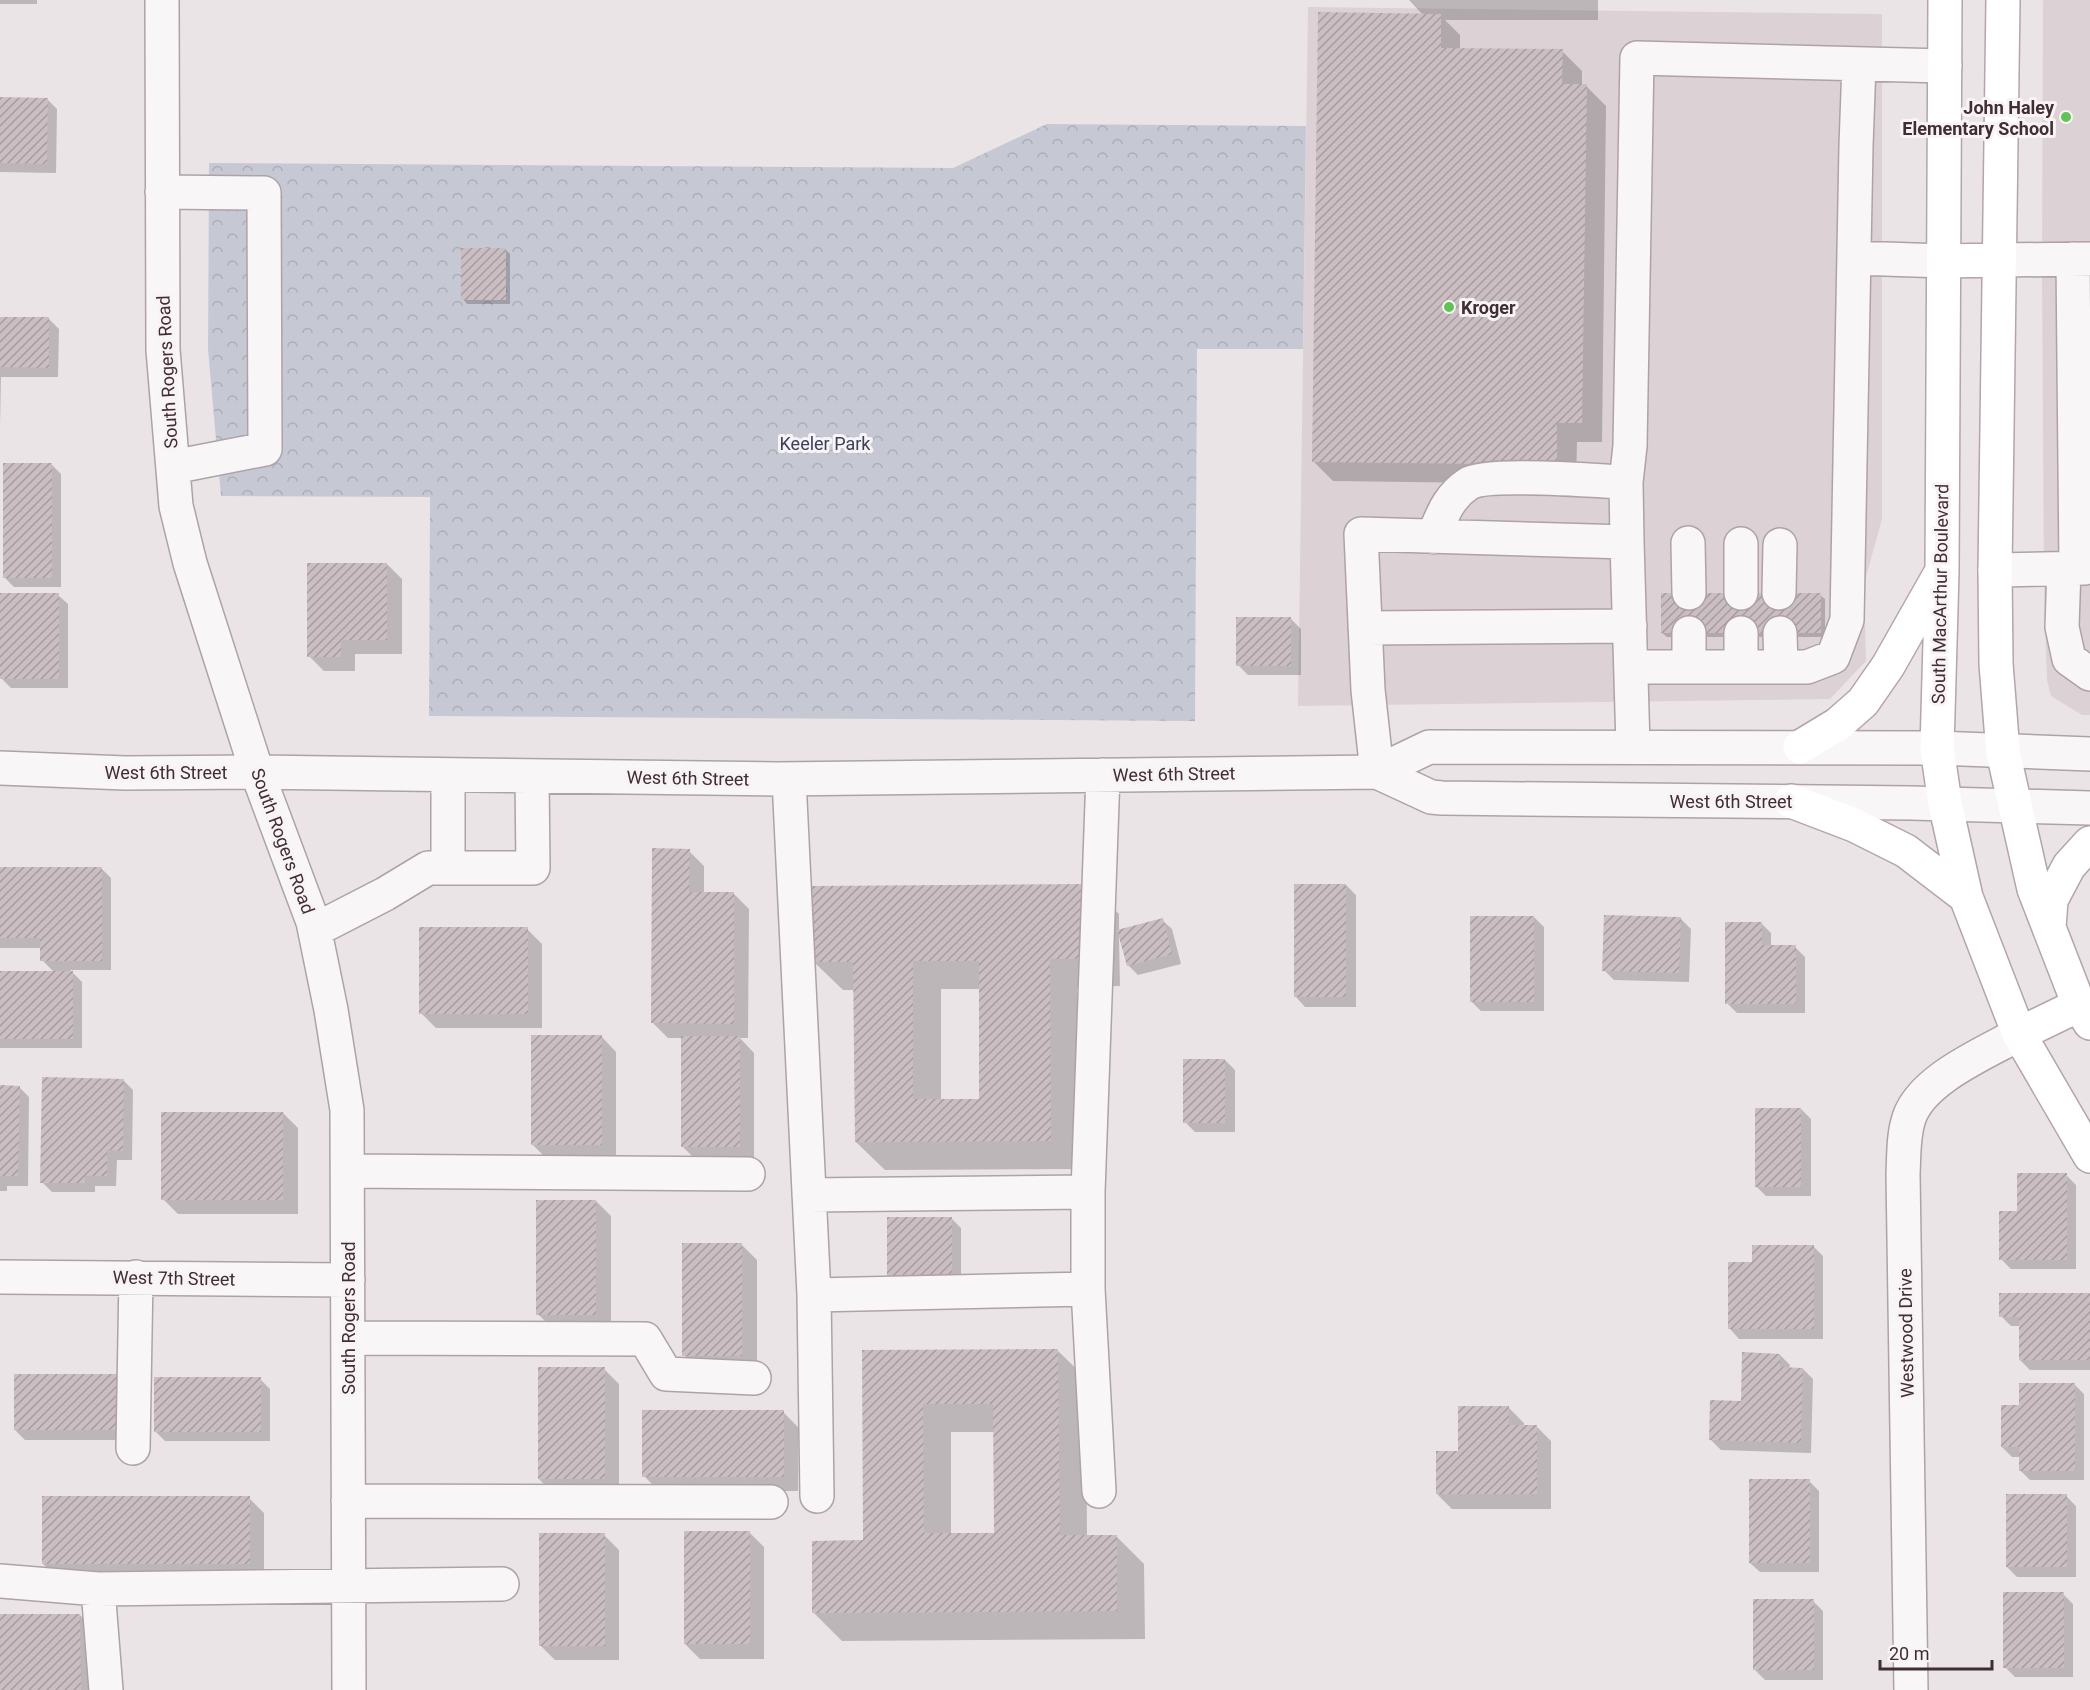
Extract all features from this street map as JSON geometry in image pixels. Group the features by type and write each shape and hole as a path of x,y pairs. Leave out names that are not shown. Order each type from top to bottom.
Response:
{"main road":[{"name":"South MacArthur Boulevard","path":"1945,0 1942,572 1937,748 1945,803 1966,897 2019,1034 2090,1156"},
{"path":"2003,0 1995,570 1996,664 2003,752 2034,889 2084,1014 2019,1034"},
{"path":"1944,261 1999,260"},
{"path":"1800,747 1838,724 1863,702 1888,666 1942,572"},
{"path":"1791,801 1854,825 1906,851 1966,897"},
{"path":"2049,928 2052,900 2069,866 2090,843"}],"street":[{"name":"South Rogers Road","path":"162,0 163,350 176,506 190,563 256,772 315,930 347,1110 349,1690"},
{"path":"1633,746 1626,482 1630,446 1637,58 1945,66"},
{"path":"1631,667 1806,667 1833,657 1847,620 1859,64"},
{"path":"162,192 264,193 265,449 173,467"},
{"path":"1855,258 1944,261"},
{"path":"1999,260 2082,259 2077,568 2062,627 2069,659 2090,674"},
{"path":"1433,537 1449,500 1470,482 1505,478 1626,482"},
{"path":"1377,772 1368,690 1360,534 1628,542"},
{"path":"1688,543 1689,593"},
{"path":"1741,544 1741,593"},
{"path":"1779,593 1780,545"},
{"path":"1995,570 2077,568"},
{"path":"1365,628 1630,626"},
{"path":"1689,633 1689,667"},
{"path":"1741,633 1741,667"},
{"path":"1780,633 1781,667"},
{"name":"West 6th Street","path":"0,768 125,773 256,772 789,779 1377,772 1429,747 1937,748 2090,754"},
{"name":"West 6th Street","path":"1377,772 1431,797 1945,803 2090,808"},
{"path":"448,775 448,868"},
{"path":"1099,1491 1088,1288 1088,1192 1103,775"},
{"path":"315,930 385,894 428,868 533,868 532,776"},
{"path":"789,779 814,1295 817,1496"},
{"name":"Westwood Drive","path":"1911,1690 1903,1174 1905,1142 1909,1118 1916,1103 1934,1085 1954,1070 2019,1034"},
{"path":"348,1171 748,1174"},
{"path":"809,1195 1088,1192"},
{"name":"West 7th Street","path":"0,1277 348,1280"},
{"path":"133,1448 136,1277"},
{"path":"814,1295 1088,1288"},
{"path":"348,1338 645,1339 666,1374 754,1378"},
{"path":"348,1500 771,1502"},
{"path":"0,1581 98,1589 502,1584"},
{"path":"98,1589 106,1690"}],"shaded area":[{"path":"2043,0 2090,0 2090,715 2082,715 2051,696 2047,680 2044,593 2042,269"},
{"path":"1308,7 1882,14 1882,519 1864,584 1866,661 1830,699 1298,706"}],"green space":[{"name":"Keeler Park","path":"1047,124 1306,126 1303,349 1197,349 1195,721 429,716 430,497 221,496 208,349 209,163 953,168"}],"building":[{"name":"Kroger","path":"1318,12 1441,14 1441,48 1563,49 1562,84 1587,84 1582,423 1557,423 1557,465 1312,462"},
{"path":"0,97 48,98 47,164 0,163"},
{"path":"461,248 506,248 506,300 461,300"},
{"path":"0,317 49,317 49,368 0,367"},
{"path":"3,463 52,463 52,578 3,578"},
{"path":"307,563 387,563 387,640 341,640 341,657 307,657"},
{"path":"0,593 59,593 59,679 0,679"},
{"path":"1661,593 1821,593 1821,633 1661,633"},
{"path":"1236,617 1291,617 1291,666 1236,666"},
{"path":"652,848 690,849 689,892 734,892 734,1024 651,1023"},
{"path":"0,867 102,867 102,961 40,961 40,938 0,938"},
{"path":"1091,884 1092,959 1050,959 1051,1141 855,1142 853,962 813,962 812,886","holes":["913,961 979,961 979,1099 913,1099"]},
{"path":"1294,884 1346,884 1346,997 1294,997"},
{"path":"1604,915 1681,917 1679,973 1602,971"},
{"path":"1470,916 1534,916 1534,1002 1470,1002"},
{"path":"1163,918 1172,954 1127,966 1117,930"},
{"path":"1725,922 1762,922 1762,945 1796,945 1796,1004 1725,1004"},
{"path":"419,927 528,927 528,1014 419,1014"},
{"path":"0,971 73,971 73,1039 0,1039"},
{"path":"531,1035 602,1035 602,1145 531,1145"},
{"path":"681,1036 740,1036 740,1147 681,1147"},
{"path":"1183,1059 1225,1059 1225,1123 1183,1123"},
{"path":"42,1077 124,1079 123,1151 107,1150 107,1176 85,1176 85,1183 40,1183"},
{"path":"0,1085 20,1086 18,1176 0,1176"},
{"path":"1755,1108 1801,1108 1801,1187 1755,1187"},
{"path":"161,1112 283,1112 283,1200 161,1200"},
{"path":"2017,1173 2067,1173 2067,1260 1999,1260 1999,1211 2017,1211"},
{"path":"536,1200 596,1200 596,1315 536,1315"},
{"path":"887,1217 952,1217 952,1279 887,1279"},
{"path":"682,1243 742,1243 742,1356 682,1356"},
{"path":"1752,1245 1814,1245 1814,1329 1728,1329 1728,1262 1752,1262"},
{"path":"1999,1293 2090,1293 2090,1360 2019,1360 2019,1317 1999,1317"},
{"path":"1058,1349 1060,1535 1117,1535 1117,1611 812,1613 812,1541 863,1540 862,1350","holes":["923,1404 993,1404 994,1533 924,1533"]},
{"path":"1742,1352 1780,1354 1780,1367 1803,1368 1801,1443 1709,1440 1710,1400 1741,1401"},
{"path":"538,1367 605,1367 605,1479 538,1479"},
{"path":"14,1374 122,1374 122,1430 14,1430"},
{"path":"154,1377 261,1377 261,1432 154,1432"},
{"path":"2019,1383 2075,1383 2075,1471 2019,1471 2019,1447 2001,1447 2001,1405 2019,1405"},
{"path":"1458,1406 1509,1406 1509,1425 1537,1425 1537,1494 1436,1494 1436,1451 1458,1451"},
{"path":"642,1410 784,1410 784,1477 642,1477"},
{"path":"1749,1479 1810,1479 1810,1563 1749,1563"},
{"path":"2006,1494 2067,1494 2067,1567 2006,1567"},
{"path":"42,1496 250,1496 250,1564 42,1564"},
{"path":"684,1531 750,1531 750,1644 684,1644"},
{"path":"539,1533 605,1533 605,1646 539,1646"},
{"path":"2003,1592 2064,1592 2064,1668 2003,1668"},
{"path":"1753,1599 1814,1599 1814,1670 1753,1670"},
{"path":"0,1614 80,1614 81,1690 0,1690"}],"place":[{"name":"John Haley Elementary School","path":"2066,117"},
{"name":"Kroger","path":"1449,307"}]}
